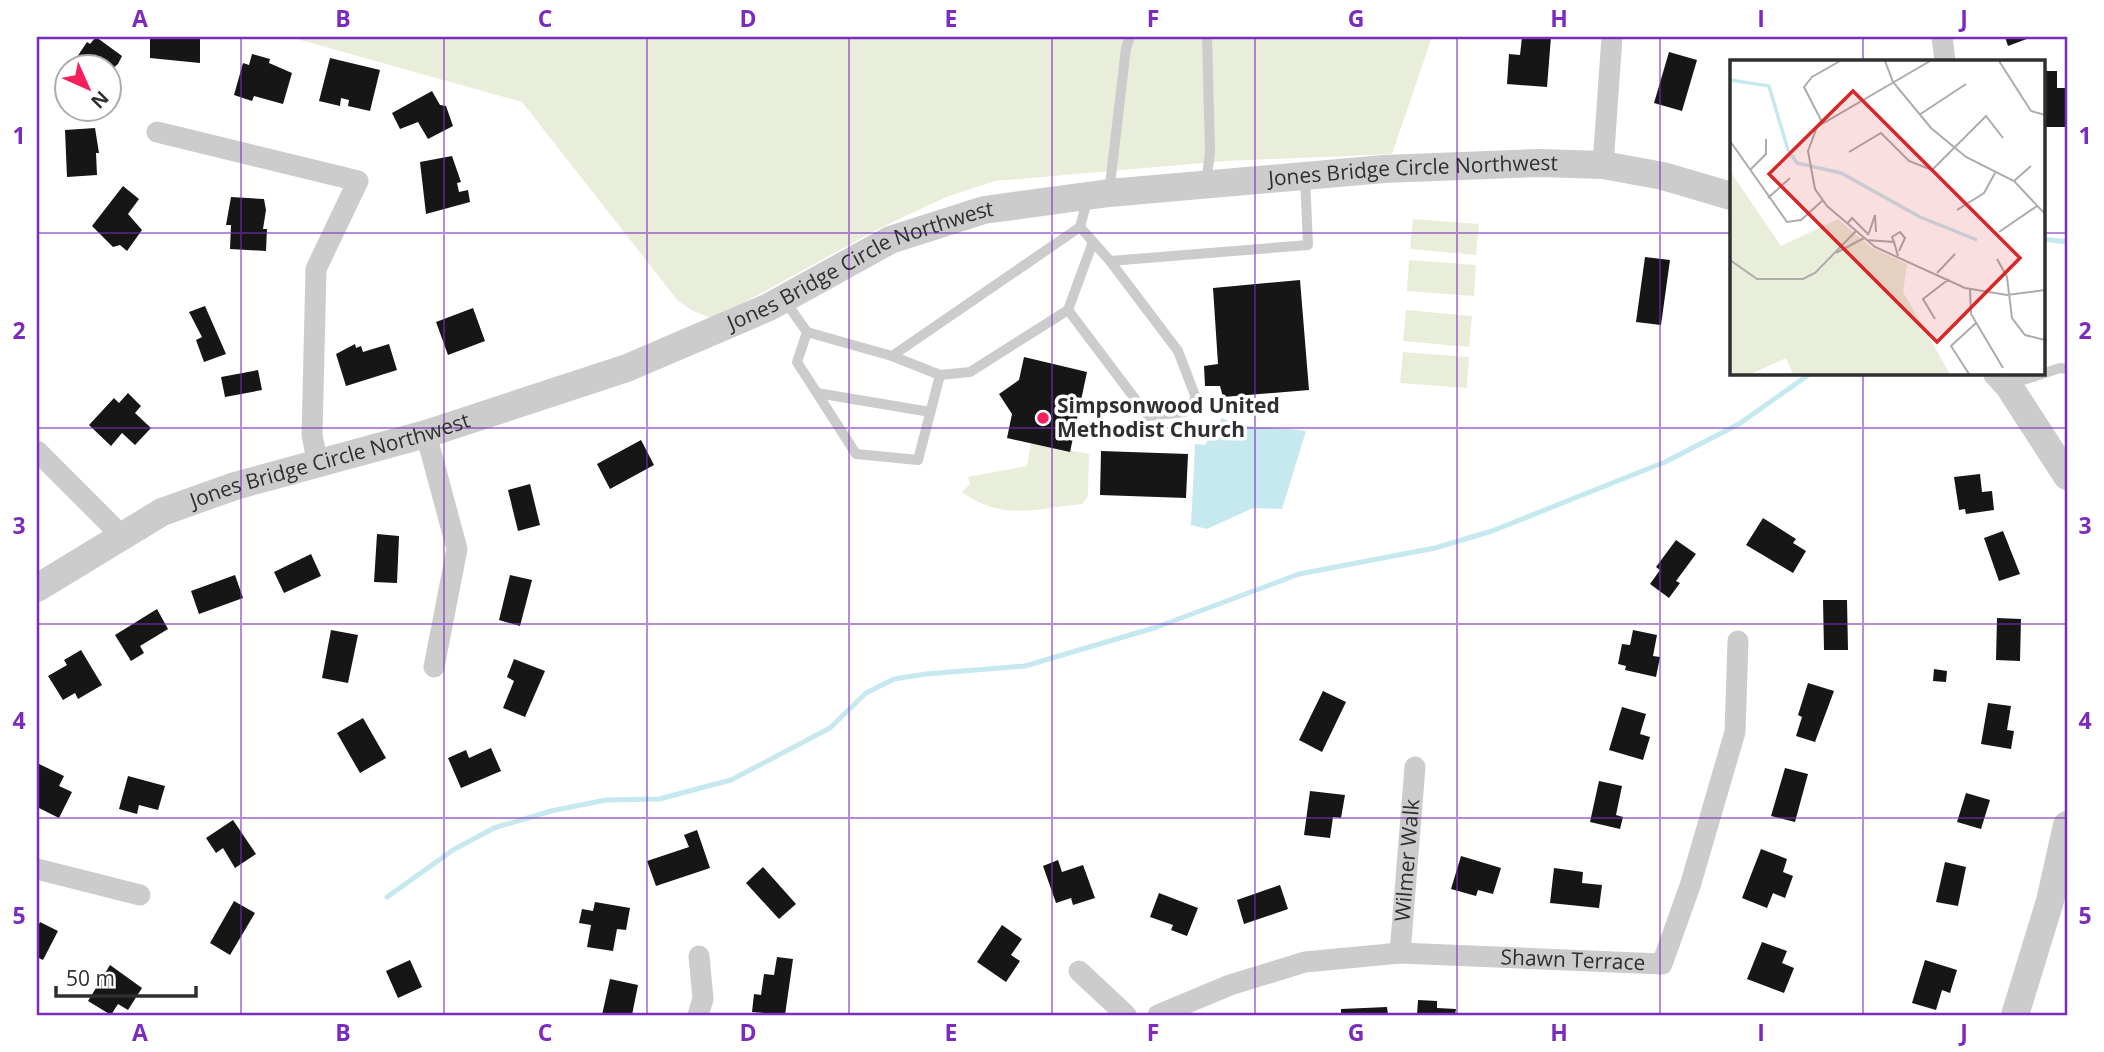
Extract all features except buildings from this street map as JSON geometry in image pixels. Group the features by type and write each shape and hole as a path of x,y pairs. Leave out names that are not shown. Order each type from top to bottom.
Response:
{"street":[{"path":"1603,165 1612,37"},
{"path":"1942,37 1945,60"},
{"path":"157,132 358,181 316,269 312,435 318,466"},
{"name":"Jones Bridge Circle Northwest","path":"37,588 162,512 235,486 318,466 426,434 626,368 784,299 890,240 984,210 1099,195 1384,169 1539,163 1603,165 1663,176 1730,196"},
{"path":"2002,379 2067,476"},
{"path":"426,434 457,549 434,667"},
{"path":"37,451 121,535"},
{"name":"Shawn Terrace","path":"1158,1015 1230,985 1305,962 1400,953 1662,964 1690,886 1735,732 1738,640"},
{"name":"Wilmer Walk","path":"1400,953 1415,767"},
{"path":"2015,1015 2049,901 2067,825"},
{"path":"37,869 139,895"},
{"path":"698,1015 703,999 699,956"},
{"path":"1079,971 1126,1015"}],"lane":[{"path":"892,356 1080,227 1099,195 1115,126 1126,48 1130,37"},
{"path":"1206,37 1210,152 1206,187"},
{"path":"1110,261 1308,245 1305,177"},
{"path":"1068,310 1149,415 1185,412 1196,398 1178,351 1110,261 1080,227"},
{"path":"784,299 807,332 892,356 940,375 970,372 1068,310 1093,242"},
{"path":"807,332 797,362 856,454 918,460 940,375"},
{"path":"2044,371 2067,369"},
{"path":"2002,379 2028,374"},
{"path":"817,393 930,412"}],"green space":[{"path":"290,37 1432,37 1392,154 1226,161 995,181 946,197 880,228 714,319 693,311 678,301 522,102"},
{"path":"1413,219 1479,224 1476,255 1410,249"},
{"path":"1409,260 1476,265 1474,296 1407,291"},
{"path":"1406,310 1472,316 1469,347 1403,341"},
{"path":"1403,352 1469,357 1467,388 1400,383"},
{"path":"1031,443 1089,454 1088,496 1082,504 1035,510 1006,510 977,501 962,492 970,484 968,477 1027,466"}],"water":[{"path":"1222,418 1252,427 1306,431 1282,509 1253,508 1207,529 1191,525 1195,444 1205,445"}],"waterway":[{"path":"2044,239 2067,242"},
{"path":"387,897 453,850 494,828 551,811 606,800 659,799 731,780 830,728 866,693 894,679 1025,666 1157,627 1299,574 1435,548 1492,531 1665,462 1739,424 1810,374"}],"place":[{"name":"Simpsonwood United Methodist Church","path":"1043,418"}]}
